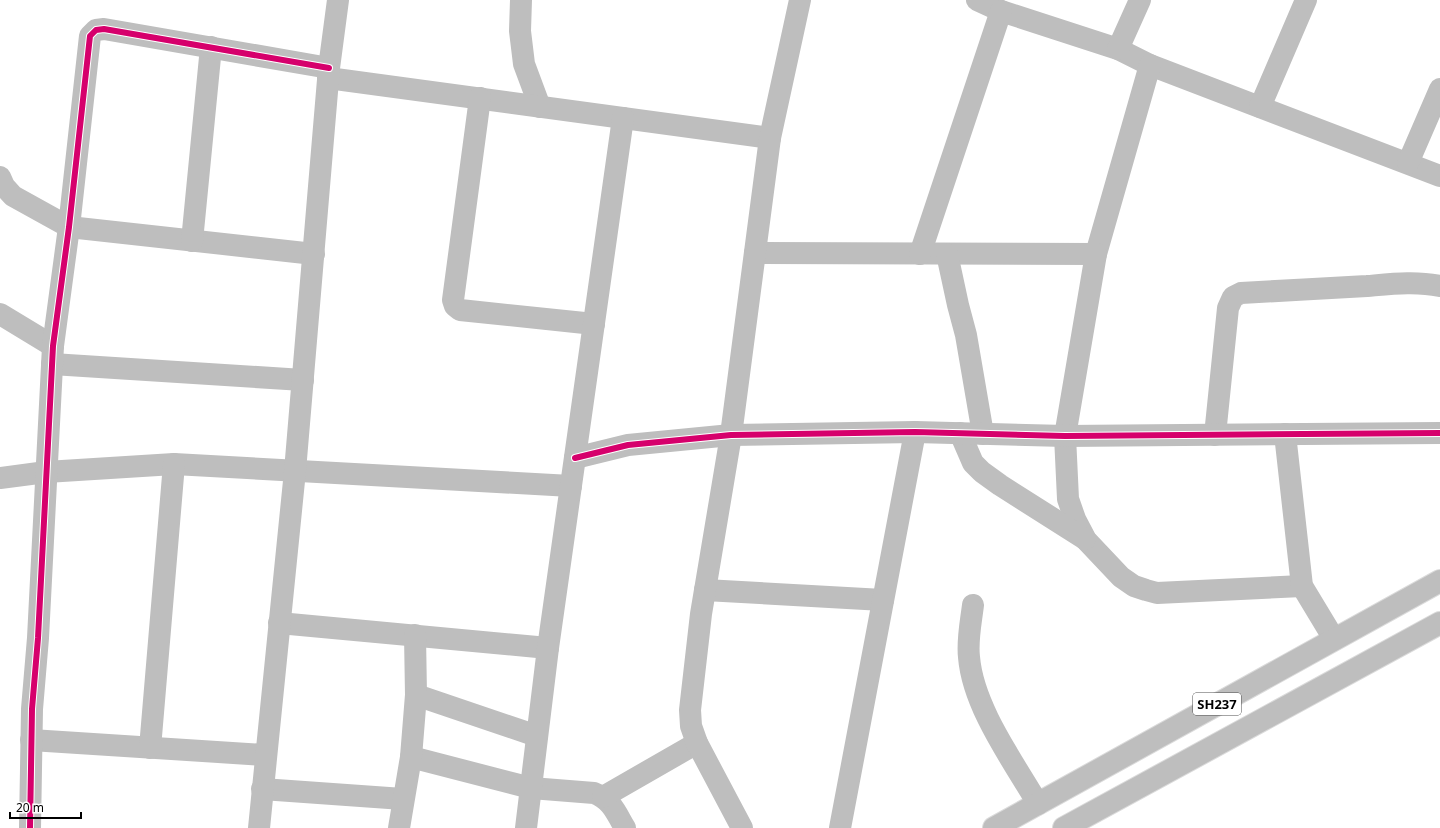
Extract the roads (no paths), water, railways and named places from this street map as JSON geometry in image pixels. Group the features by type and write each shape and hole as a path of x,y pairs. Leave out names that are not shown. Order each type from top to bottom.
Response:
{"street":[{"path":"259,828 265,755 295,471 328,73 338,0"},
{"path":"521,0 520,31 524,64 540,106"},
{"path":"742,828 697,743 691,726 690,710 705,590 731,435 770,138 800,0"},
{"path":"977,0 1001,11 1118,49 1150,65 1440,176"},
{"path":"1118,49 1140,0"},
{"path":"1260,107 1306,0"},
{"path":"920,254 1001,11"},
{"path":"30,828 32,709 38,638 53,355 90,36 96,30 104,29 211,47 328,73 480,98 770,138"},
{"path":"192,241 211,47"},
{"path":"1086,540 1075,519 1068,499 1065,436 1096,254 1150,65"},
{"path":"1408,163 1440,89"},
{"path":"480,98 453,300 455,306 460,310 594,324"},
{"path":"526,828 548,648 623,118"},
{"path":"0,177 4,186 13,196 68,227 314,254"},
{"path":"755,253 1096,254"},
{"path":"947,254 966,335 984,434"},
{"path":"1215,434 1228,308 1233,297 1241,293 1398,284 1429,284 1440,286"},
{"path":"0,314 53,355 303,380"},
{"path":"575,458 628,445 731,435 915,432 1065,436 1440,433"},
{"path":"840,828 915,432"},
{"path":"960,433 973,463 982,472 1086,540 1121,577 1134,586 1157,593 1302,586"},
{"path":"1285,434 1302,586 1334,639"},
{"path":"0,478 46,472 174,464 571,486"},
{"path":"150,748 174,464"},
{"name":"SH237","path":"994,828 1440,581"},
{"path":"705,590 883,600"},
{"path":"973,605 969,658 976,692 988,718 1038,804"},
{"path":"279,623 548,648"},
{"name":"SH237","path":"1066,828 1440,623"},
{"path":"399,828 411,757 416,695 415,635"},
{"path":"416,695 538,736"},
{"path":"31,740 265,755"},
{"path":"603,797 697,743"},
{"path":"411,757 531,788 594,794 603,797 610,803 626,828"},
{"path":"262,789 403,799"}]}
